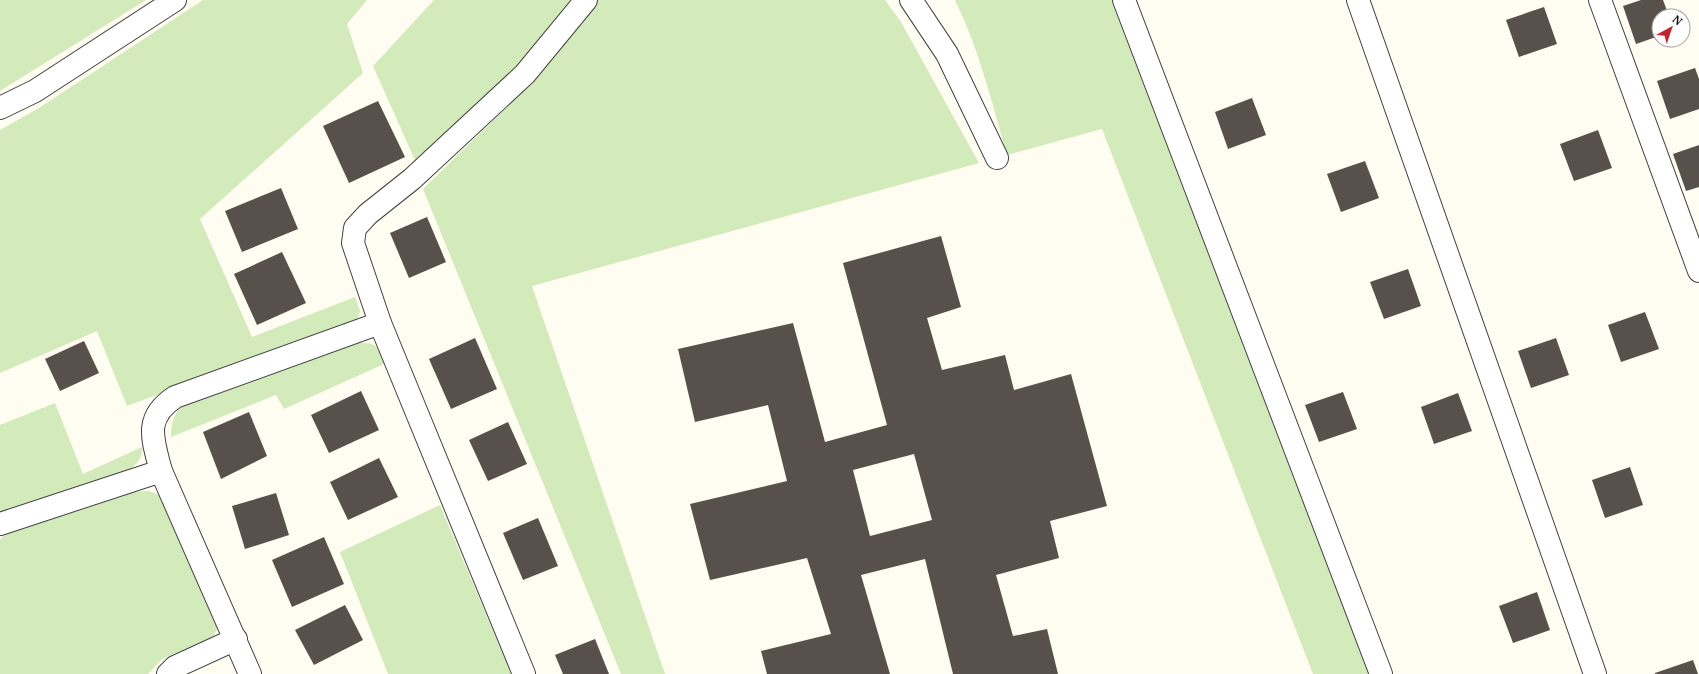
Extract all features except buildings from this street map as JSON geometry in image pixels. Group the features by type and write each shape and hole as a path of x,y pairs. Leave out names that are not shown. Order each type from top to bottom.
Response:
{"street":[{"path":"0,108 35,91 175,0"},
{"path":"524,674 380,323 353,243 355,228 368,214 412,179 525,74 586,0"},
{"path":"911,0 947,54 997,158"},
{"path":"1124,0 1381,674"},
{"path":"1358,0 1595,674"},
{"path":"1600,0 1699,271"},
{"path":"250,674 236,639 161,471 152,439 152,424 165,404 175,397 380,323"},
{"path":"1,525 161,471"},
{"path":"168,674 175,668 236,639"}],"green space":[{"path":"0,0 146,0 0,91"},
{"path":"203,0 367,0 347,24 363,73 200,219 252,337 355,297 360,311 358,318 350,324 127,406 97,331 0,373 0,130 39,108"},
{"path":"434,0 577,0 515,76 418,167 373,66"},
{"path":"597,0 885,0 901,22 979,163 532,286 665,674 621,674 423,189 525,89 577,27"},
{"path":"955,0 1113,0 1371,674 1313,674 1102,129 1007,155 978,57 964,19"},
{"path":"358,343 369,343 376,347 379,350 384,364 284,409 276,395 171,437 173,420 182,405"},
{"path":"55,403 83,474 142,447 141,457 136,464 121,475 0,514 0,425"},
{"path":"149,491 162,496 218,627 213,637 162,659 148,674 0,674 0,540 2,537 12,531 129,492"},
{"path":"440,505 511,674 388,674 340,552"}]}
